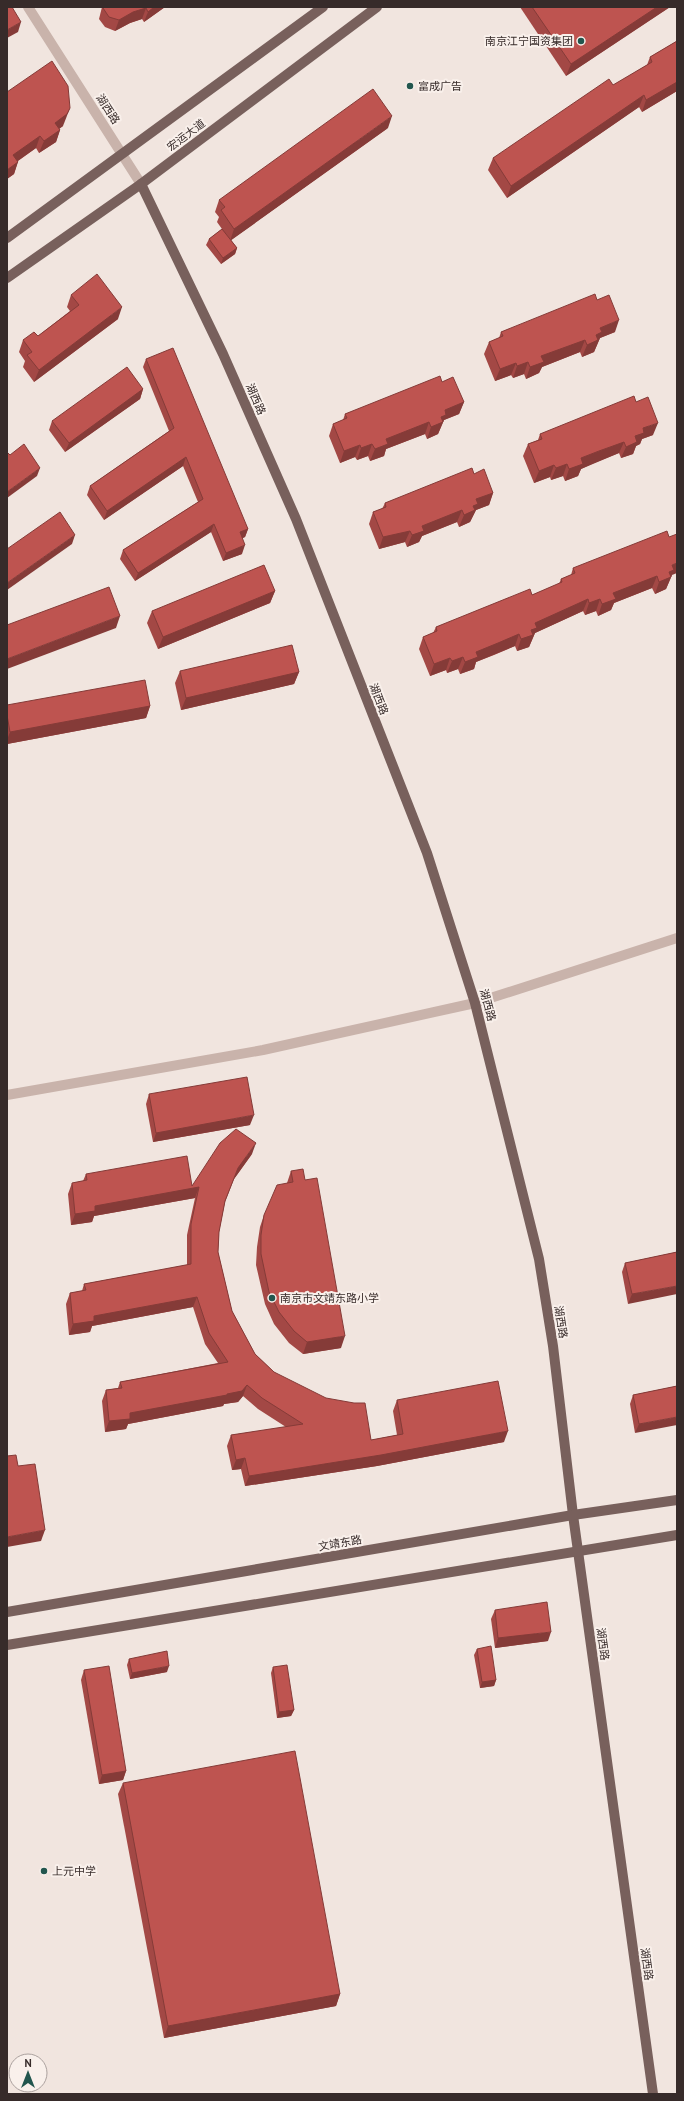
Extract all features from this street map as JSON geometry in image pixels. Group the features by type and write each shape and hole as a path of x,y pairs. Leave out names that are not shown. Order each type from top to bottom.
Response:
{"main road":[{"name":"宏运大道","path":"7,238 323,7"},
{"name":"宏运大道","path":"7,278 141,184 377,7"},
{"name":"湖西路","path":"141,184 223,354 296,519 427,853 475,1003 539,1259 553,1346 573,1515 653,2094"},
{"name":"文靖东路","path":"7,1612 573,1515 677,1500"},
{"path":"7,1645 677,1535"}],"street":[{"name":"湖西路","path":"28,7 141,184"},
{"path":"7,1094 263,1050 475,1003 677,938"}],"building":[{"path":"7,7 12,7 21,22 7,30"},
{"path":"103,7 154,7 148,12 146,8 133,12 119,20 109,17"},
{"name":"南京江宁国资集团","path":"532,7 657,7 571,64"},
{"path":"677,41 677,82 646,100 644,95 511,186 493,158 609,79 613,85 652,62 650,57"},
{"path":"52,61 68,86 70,108 67,114 55,123 60,130 44,141 40,136 13,155 18,162 7,170 7,92"},
{"path":"373,89 392,116 234,229 221,210 225,207 219,200"},
{"path":"222,229 237,248 223,258 209,239"},
{"path":"97,274 122,307 39,370 27,355 32,352 23,340 34,332 38,336 79,305 71,295"},
{"path":"595,294 597,300 609,295 619,320 600,328 602,332 596,335 598,340 587,345 585,340 541,356 544,362 530,367 528,362 517,366 516,363 500,369 489,342 503,336 501,332"},
{"path":"173,348 248,529 240,532 245,545 226,553 214,524 138,573 123,550 203,499 186,457 107,511 90,486 174,428 146,359"},
{"path":"127,367 143,389 69,443 52,421"},
{"path":"440,376 442,382 453,377 464,402 445,410 446,415 441,417 443,422 431,427 429,422 386,439 388,444 375,449 372,444 361,448 360,445 344,451 333,424 347,418 345,414"},
{"path":"634,396 636,402 648,397 658,423 643,428 644,433 635,436 637,442 626,447 624,442 581,458 583,464 569,469 567,464 556,468 554,465 539,471 528,444 542,439 540,434"},
{"path":"24,444 40,468 7,492 7,452 10,455"},
{"path":"472,468 474,474 484,469 493,493 476,499 478,504 473,506 475,510 464,515 462,510 422,526 424,531 412,535 410,531 383,537 373,512 386,507 385,503"},
{"path":"60,512 75,535 7,583 7,549"},
{"path":"667,531 669,537 677,534 677,563 672,565 674,570 669,572 671,577 659,582 657,576 613,593 616,599 602,604 600,599 589,603 588,599 535,623 537,628 531,630 533,635 521,639 519,634 476,652 478,657 465,662 463,657 452,661 450,658 434,664 423,637 437,631 436,627 530,589 532,595 562,582 561,579 575,573 573,568"},
{"path":"264,565 275,591 163,637 152,611"},
{"path":"109,587 120,616 7,659 7,625"},
{"path":"292,645 299,672 186,698 180,671"},
{"path":"145,680 150,706 10,732 7,705"},
{"path":"247,1077 254,1115 156,1133 149,1094"},
{"path":"236,1129 256,1143 238,1168 225,1201 219,1232 218,1252 232,1311 255,1354 274,1372 326,1398 354,1403 365,1403 371,1440 403,1434 397,1400 498,1381 508,1431 381,1455 249,1476 245,1458 236,1460 231,1435 303,1424 262,1398 247,1385 242,1391 227,1395 130,1413 130,1419 109,1421 106,1390 122,1388 120,1382 228,1362 209,1333 197,1297 94,1316 94,1321 73,1324 70,1293 86,1290 84,1284 191,1264 191,1224 199,1187 95,1206 95,1211 75,1214 72,1183 87,1180 86,1174 187,1156 192,1186 220,1143"},
{"path":"303,1169 305,1180 317,1178 345,1336 307,1342 294,1331 279,1312 269,1292 261,1254 261,1235 264,1215 277,1185 293,1182 291,1171"},
{"path":"677,1252 677,1286 632,1294 625,1263"},
{"path":"677,1386 677,1417 639,1424 633,1395"},
{"path":"16,1455 18,1466 35,1464 45,1530 7,1537 7,1456"},
{"path":"547,1602 551,1632 498,1638 495,1610"},
{"path":"491,1646 496,1680 482,1682 477,1649"},
{"path":"167,1651 169,1666 132,1673 129,1659"},
{"path":"287,1665 294,1710 279,1712 273,1667"},
{"path":"109,1666 126,1771 102,1775 84,1670"},
{"path":"295,1751 340,1994 168,2026 123,1783"}],"place":[{"name":"南京江宁国资集团","path":"581,41"},
{"name":"富成广告","path":"410,86"},
{"name":"南京市文靖东路小学","path":"272,1298"},
{"name":"上元中学","path":"44,1871"}]}
